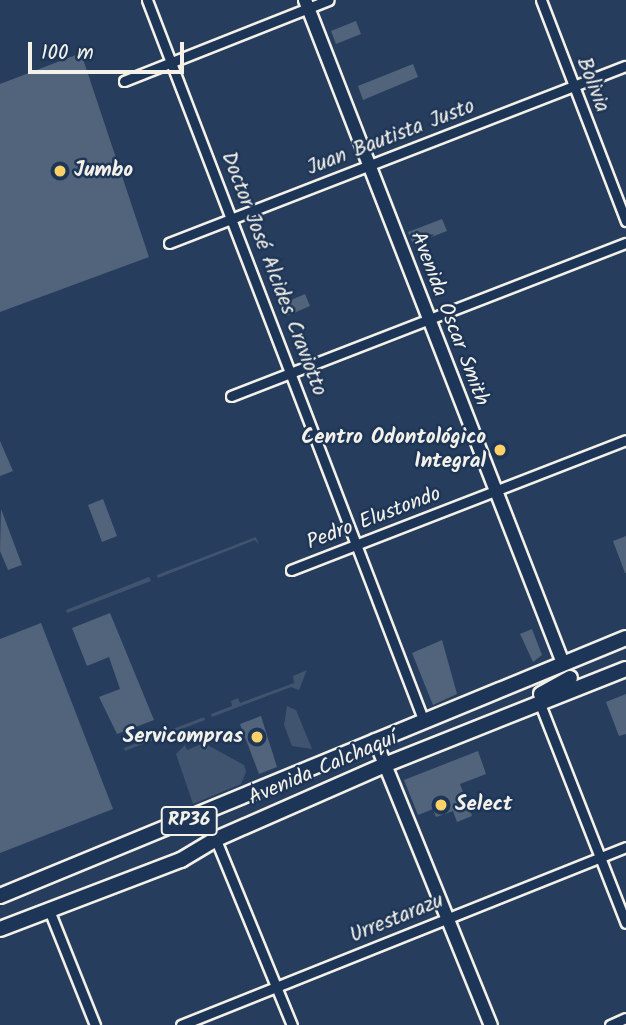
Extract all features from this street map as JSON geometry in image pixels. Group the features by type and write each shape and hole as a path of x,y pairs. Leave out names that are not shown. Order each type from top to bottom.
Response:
{"main road":[{"name":"Avenida Oscar Smith","path":"306,4 563,663"},
{"name":"Avenida Calchaquí","path":"0,896 423,719 626,638"},
{"name":"Avenida Calchaquí","path":"0,929 181,860 214,840 387,764 540,704 573,684 626,669"},
{"path":"459,736 573,684"},
{"path":"375,740 491,1025"},
{"path":"181,860 220,850 329,799 334,788 322,763"}],"street":[{"name":"Doctor José Alcides Craviotto","path":"147,0 423,719"},
{"path":"124,80 306,4 329,0"},
{"name":"Bolivia","path":"541,0 626,221"},
{"name":"Juan Bautista Justo","path":"169,243 626,66"},
{"path":"231,396 626,243"},
{"name":"Pedro Elustondo","path":"291,570 626,440"},
{"name":"Avenida Oscar Smith","path":"563,663 573,684"},
{"path":"540,704 626,923"},
{"name":"Urrestarazu","path":"181,1025 626,847"},
{"path":"220,850 292,1025"},
{"path":"50,910 95,1025"},
{"path":"610,1025 626,1018"}],"shaded area":[{"path":"256,537 259,545 255,540 158,578 157,575"},
{"path":"149,577 151,581 67,613 66,610"},
{"path":"307,670 299,690 291,687 212,717 211,714 232,706 231,701 238,698 240,703 294,683 293,676"},
{"path":"287,706 296,710 312,749 292,746 284,725"},
{"path":"204,717 205,720 125,751 124,748"},
{"path":"204,743 244,765 246,772 241,784 193,804 176,754 185,745 187,750"}],"building":[{"path":"356,21 361,34 336,44 331,31"},
{"name":"Jumbo","path":"81,53 149,257 0,312 0,84"},
{"path":"413,64 418,77 363,100 358,86"},
{"path":"442,219 447,231 413,244 408,232"},
{"path":"305,294 310,306 287,316 284,303"},
{"path":"0,441 13,471 0,476"},
{"name":"Centro Odontológico Integral","path":"502,441 508,455 498,459 492,445"},
{"path":"103,499 117,536 102,542 88,505"},
{"path":"1,509 22,565 8,570 0,551"},
{"path":"626,536 626,573 625,573 613,541"},
{"path":"110,613 154,720 117,734 99,697 120,689 109,657 87,666 72,628"},
{"path":"41,623 113,809 0,853 0,639"},
{"path":"532,629 542,655 533,662 520,634"},
{"path":"442,640 457,694 433,705 412,653"},
{"path":"626,694 626,734 619,736 606,702"},
{"path":"261,716 277,767 259,774 240,724"},
{"path":"478,751 486,774 460,784 472,816 457,822 453,811 436,817 433,809 418,815 404,780"}],"place":[{"name":"Jumbo","path":"60,171"},
{"name":"Centro Odontológico Integral","path":"500,450"},
{"name":"Servicompras","path":"257,737"},
{"name":"Select","path":"441,805"}]}
